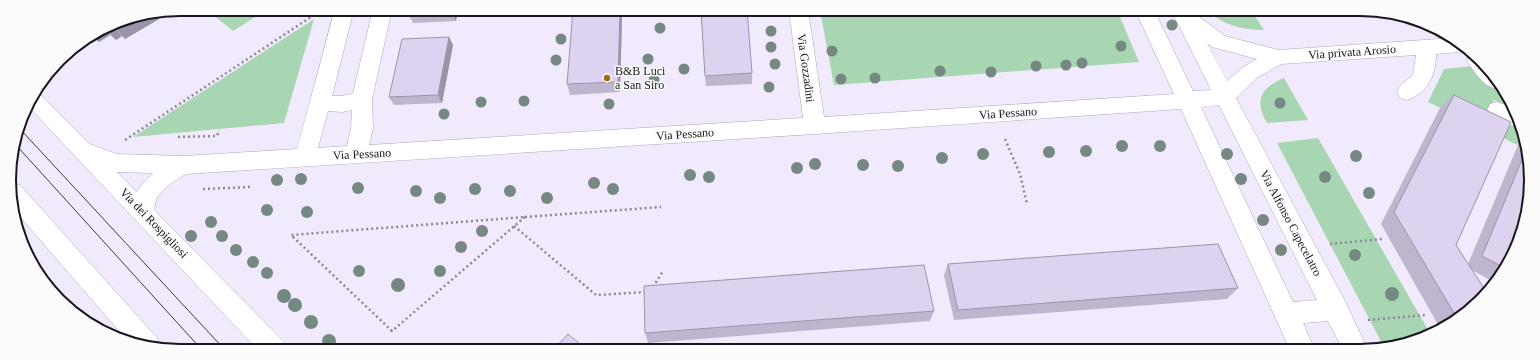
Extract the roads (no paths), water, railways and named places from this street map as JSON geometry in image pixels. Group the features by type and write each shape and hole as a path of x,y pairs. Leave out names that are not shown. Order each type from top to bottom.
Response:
{"street":[{"path":"305,158 342,16"},
{"path":"356,155 362,128 362,99 381,16"},
{"name":"Via Gozzadini","path":"799,16 815,126"},
{"path":"1147,16 1300,344"},
{"name":"Via Alfonso Capecelatro","path":"1183,16 1336,308 1353,344"},
{"name":"Via privata Arosio","path":"1186,16 1219,42 1279,57 1453,45"},
{"path":"1407,92 1417,86 1424,76 1426,65 1426,47"},
{"name":"Via privata Arosio","path":"1225,96 1242,77 1256,67 1279,57"},
{"path":"1187,100 1225,96"},
{"path":"319,104 342,104 362,99"},
{"name":"Via Pessano","path":"84,151 116,163 183,165 815,126 1187,100"},
{"name":"Via dei Rospigliosi","path":"36,101 269,344"},
{"path":"1497,110 1512,117"},
{"name":"Via Pessano","path":"144,213 146,195 165,175 183,165"},
{"path":"17,197 142,339"},
{"path":"1286,314 1336,308"}],"tram line":[{"path":"23,133 219,344"},
{"path":"19,148 197,344"}],"place":[{"name":"B&B Luci a San Siro","path":"607,78"}]}
